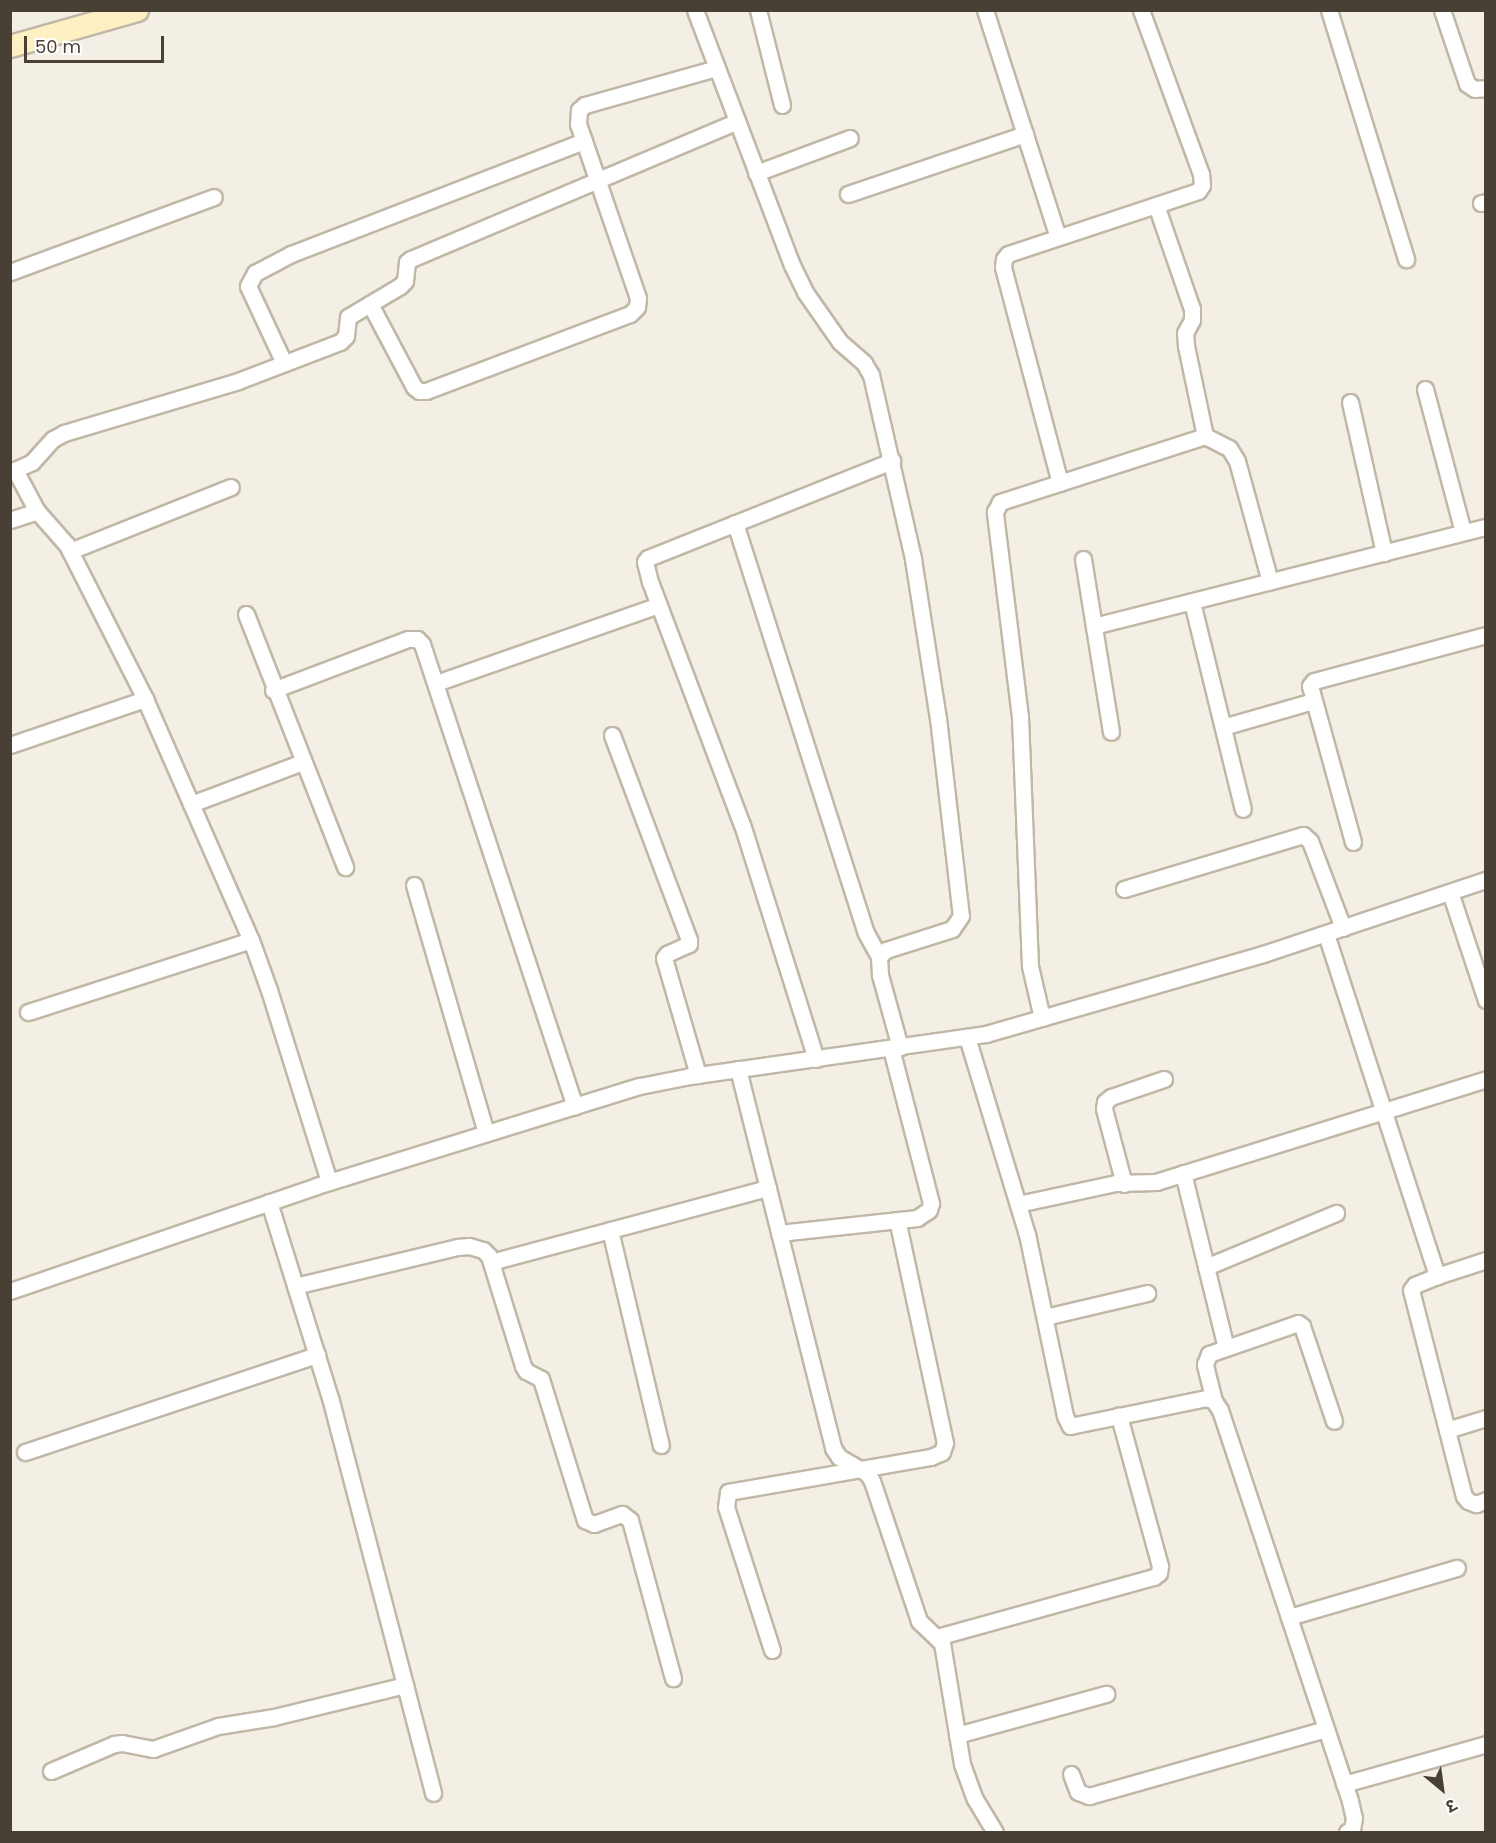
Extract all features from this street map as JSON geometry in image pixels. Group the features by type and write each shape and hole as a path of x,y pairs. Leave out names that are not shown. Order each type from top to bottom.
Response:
{"main road":[{"path":"10,46 137,10"}],"street":[{"path":"695,10 792,265 806,292 840,342 864,363 871,375 913,560 938,718 961,916 952,929 886,950 879,956"},
{"path":"758,10 782,105"},
{"path":"984,10 1058,237"},
{"path":"1060,483 1003,267 1008,254 1197,191 1202,185 1201,174 1141,10"},
{"path":"1329,10 1406,259"},
{"path":"1442,10 1467,84 1475,89 1485,88"},
{"path":"370,304 418,391 426,391 630,314 637,307 638,298 577,116 585,105 717,68"},
{"path":"329,1182 269,990 250,940 145,699 70,551 58,533 37,511 13,471 32,462 53,439 64,433 238,381 340,342 346,336 348,317 400,286 405,281 407,262 411,259 737,121"},
{"path":"848,194 1025,134"},
{"path":"756,173 850,138"},
{"path":"285,363 248,286 255,273 291,254 584,141"},
{"path":"10,272 214,197"},
{"path":"1156,205 1191,309 1192,320 1185,333 1186,346 1205,436"},
{"path":"1425,389 1463,532"},
{"path":"1350,402 1384,553"},
{"path":"1042,1018 1030,966 1020,717 994,512 1000,502 1205,436 1228,448 1237,461 1270,582"},
{"path":"816,1059 742,825 646,570 648,558 892,461"},
{"path":"70,551 231,487"},
{"path":"10,520 37,511"},
{"path":"735,523 866,933 879,956 880,975 931,1203 924,1215 779,1233"},
{"path":"1094,627 1485,527"},
{"path":"1083,559 1112,732"},
{"path":"1192,602 1243,809"},
{"path":"436,683 659,605"},
{"path":"246,614 273,690 345,867"},
{"path":"1353,842 1313,701 1311,686 1314,681 1485,635"},
{"path":"273,690 408,639 417,639 422,644 575,1106"},
{"path":"10,745 145,699"},
{"path":"1223,727 1313,701"},
{"path":"612,735 689,940 689,944 666,954 664,958 698,1075"},
{"path":"191,804 303,762"},
{"path":"1124,889 1303,835 1310,841 1343,928"},
{"path":"10,1291 329,1182 640,1086 698,1075 967,1038 1263,954 1485,880"},
{"path":"414,885 486,1133"},
{"path":"1450,892 1485,1000"},
{"path":"1326,934 1437,1276"},
{"path":"28,1012 250,940"},
{"path":"967,1038 1018,1204 1045,1317 1065,1416 1070,1426 1208,1398 1214,1401"},
{"path":"738,1070 833,1448 846,1463 860,1469 872,1481 919,1621 938,1637 945,1653 966,1779 994,1833"},
{"path":"1124,1184 1104,1102 1111,1097 1164,1079"},
{"path":"1018,1204 1104,1185 1144,1184 1383,1109 1485,1081"},
{"path":"1183,1173 1226,1348"},
{"path":"491,1262 768,1188"},
{"path":"269,1202 316,1355 434,1793"},
{"path":"1206,1267 1336,1213"},
{"path":"772,1650 726,1507 728,1492 931,1457 942,1452 945,1443 897,1220"},
{"path":"610,1230 661,1445"},
{"path":"295,1286 458,1247 469,1246 483,1250 491,1262 523,1366 526,1371 541,1379 585,1520 594,1524 622,1514 630,1520 672,1678"},
{"path":"1485,1260 1415,1285 1411,1295 1464,1496 1468,1501 1476,1504 1485,1500"},
{"path":"1045,1317 1147,1293"},
{"path":"1334,1421 1302,1326 1292,1324 1209,1354 1205,1358 1214,1401 1224,1421 1344,1784 1354,1818 1352,1829 1347,1833"},
{"path":"25,1452 316,1355"},
{"path":"938,1637 1155,1578 1160,1566 1119,1416"},
{"path":"1447,1430 1485,1418"},
{"path":"1289,1617 1457,1568"},
{"path":"51,1771 114,1744 122,1743 153,1749 218,1726 274,1717 405,1685"},
{"path":"957,1735 1106,1694"},
{"path":"1071,1774 1078,1792 1089,1796 1326,1729"},
{"path":"1344,1784 1485,1744"}]}
